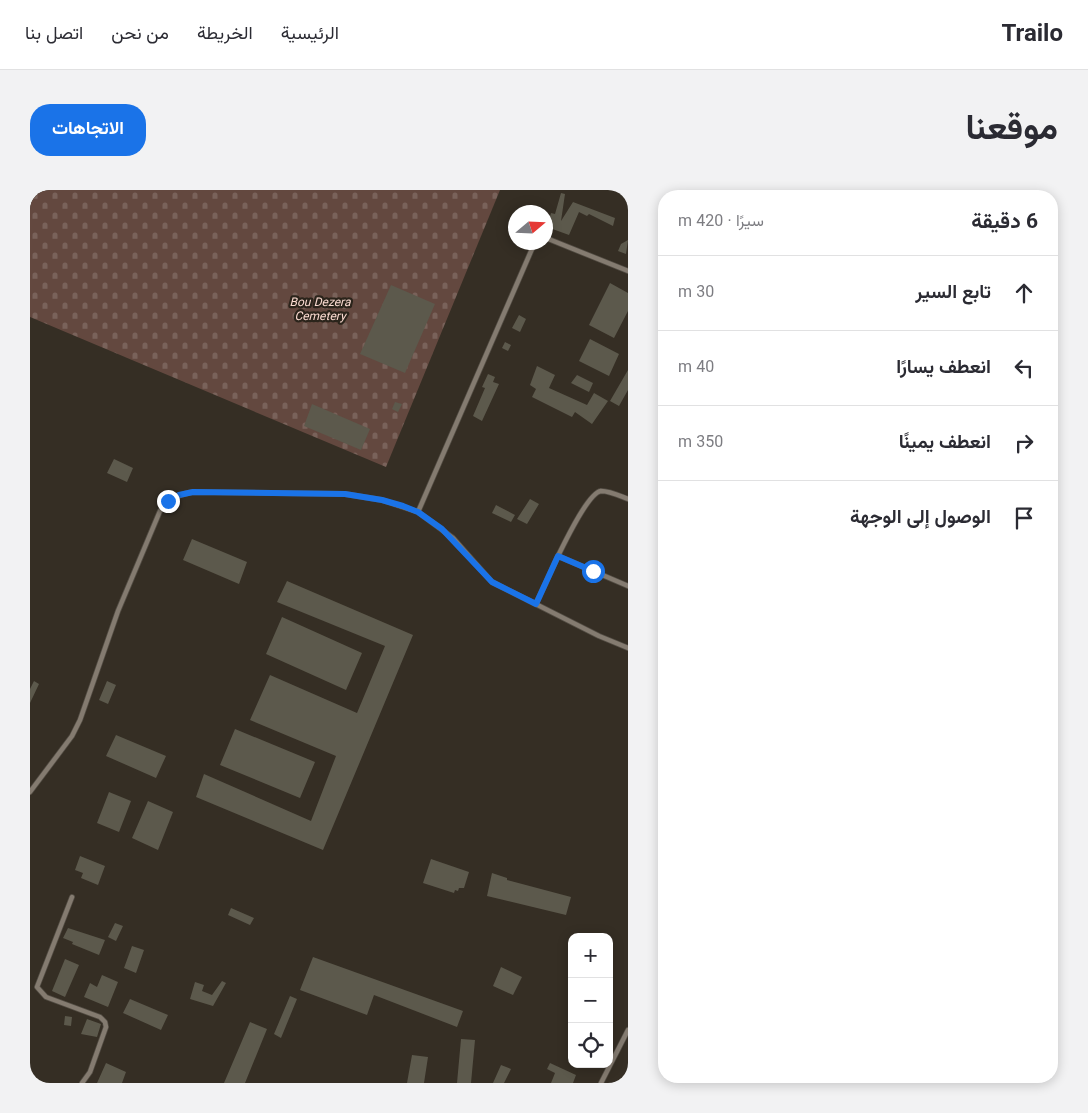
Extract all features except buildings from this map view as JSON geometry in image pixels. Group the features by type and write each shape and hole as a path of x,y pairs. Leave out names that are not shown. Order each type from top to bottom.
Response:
{"lane":[{"path":"553,241 628,270"},
{"path":"418,512 532,250"},
{"path":"536,604 570,532 594,494 603,491 628,499"},
{"path":"30,792 72,736 118,611 160,511 168,501 179,495 193,492 345,494 382,500 418,512 452,538 492,582 599,636 628,648"},
{"path":"558,556 628,586"},
{"path":"72,897 37,987 46,997 100,1017 105,1022 106,1027 90,1072 82,1083"},
{"path":"602,1083 628,1030"}],"green space":[{"name":"Bou Dezera Cemetery","path":"30,190 500,190 386,467 30,317"}],"route":[{"path":"168,501 179,495 193,492 345,494 382,500 418,512 433,522 470,556 492,582 536,604 558,556 593,571"}]}
